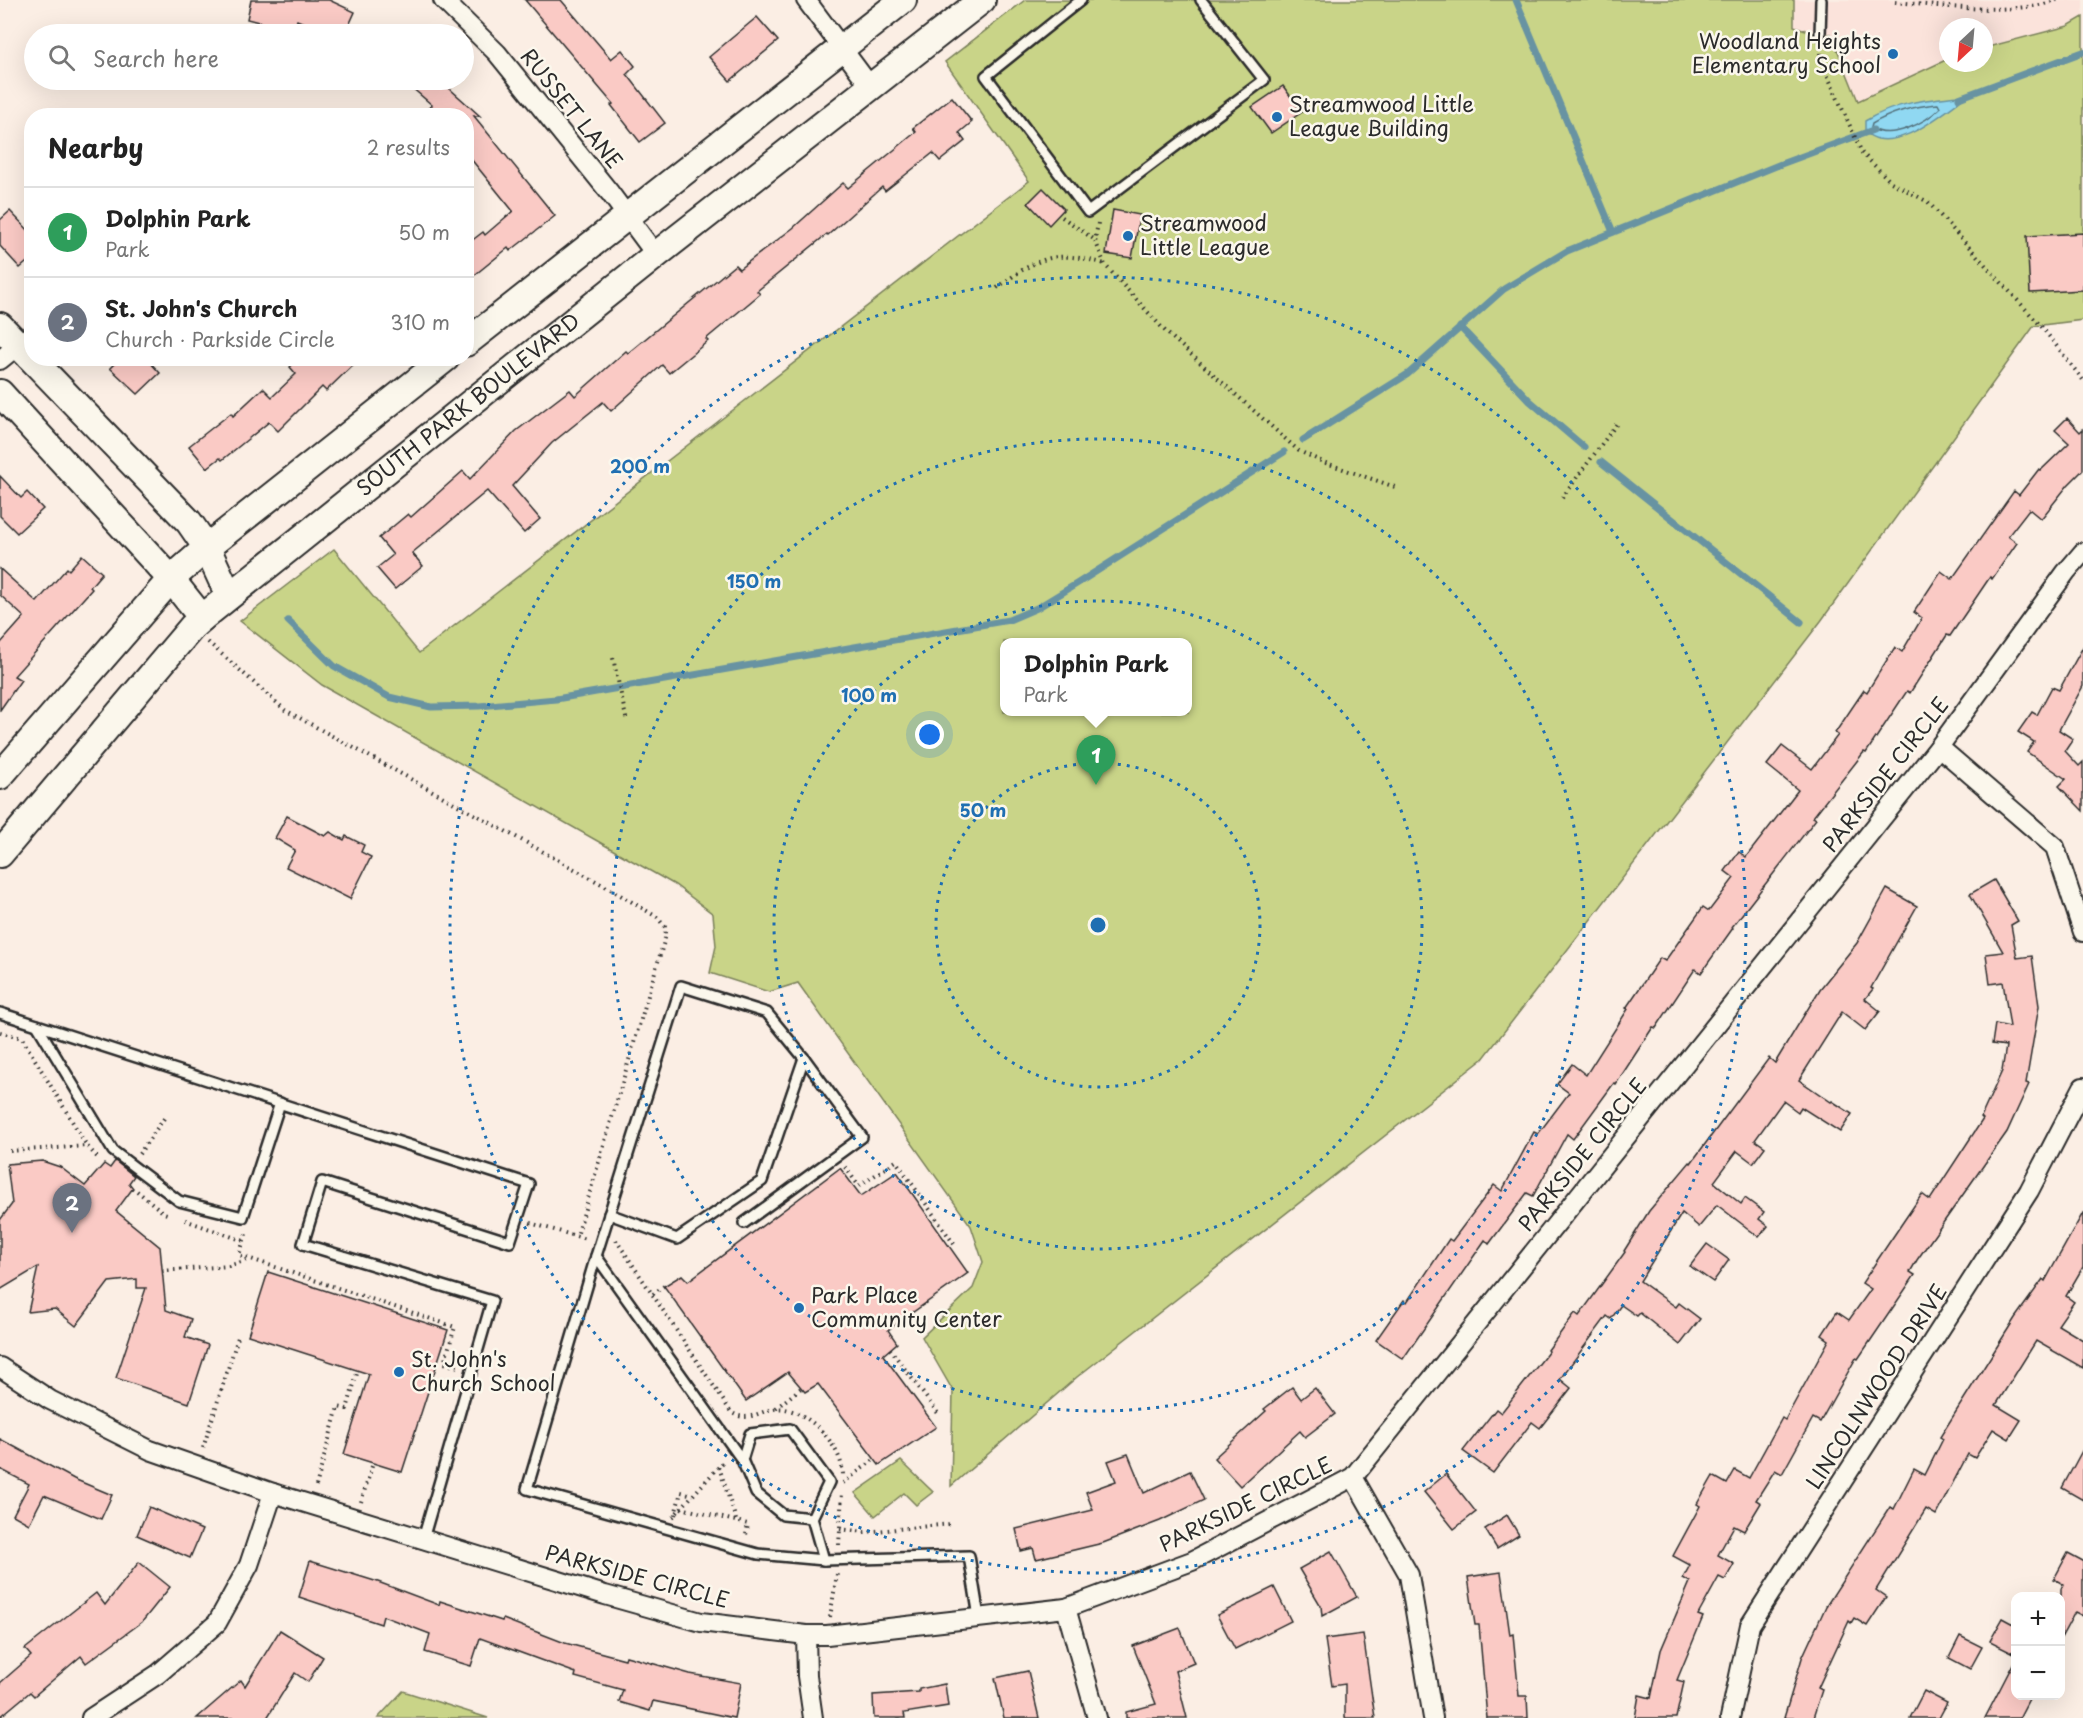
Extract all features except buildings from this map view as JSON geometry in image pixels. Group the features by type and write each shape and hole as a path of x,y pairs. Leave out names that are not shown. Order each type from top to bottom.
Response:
{"street":[{"name":"RUSSET LANE","path":"443,0 467,24"},
{"path":"806,0 870,86"},
{"path":"474,337 903,0"},
{"name":"SOUTH PARK BOULEVARD","path":"0,854 197,622 656,255 982,0"},
{"name":"RUSSET LANE","path":"474,30 497,53 656,255"},
{"path":"0,326 17,346"},
{"path":"37,366 189,522 207,548 229,596"},
{"path":"0,776 171,579 436,366"},
{"path":"0,393 171,579 197,622"},
{"name":"PARKSIDE CIRCLE","path":"0,1367 50,1400 150,1450 273,1493 700,1622 806,1635 826,1635 1066,1608 1191,1562 1353,1477 1939,747 2083,552"},
{"path":"1939,747 2055,847 2083,932"},
{"name":"LINCOLNWOOD DRIVE","path":"1730,1718 1750,1625 2029,1191 2083,1087"},
{"path":"1353,1477 1409,1575 1433,1718"},
{"path":"91,1718 158,1674 217,1623 249,1565 273,1493"},
{"path":"1066,1608 1097,1718"},
{"path":"806,1635 807,1676 813,1718"}],"lane":[{"path":"1081,0 986,76 1088,212 1264,80 1201,0"},
{"path":"1820,35 1821,0"},
{"path":"744,1223 862,1137 804,1058 767,1013 681,986 596,1256 527,1489 758,1554 824,1560 969,1556 979,1617"},
{"path":"0,1013 529,1184 510,1242 322,1182 303,1244 492,1301 423,1539"},
{"path":"37,1025 113,1151 179,1201 243,1217 280,1103"},
{"path":"609,1214 677,1239 762,1181 804,1058"},
{"path":"596,1256 742,1460 756,1493 783,1515 812,1518"},
{"path":"742,1460 750,1434 790,1428 829,1482 812,1518 824,1560"}],"path":[{"path":"1895,2 1961,8 2008,8 2047,4 2057,0"},
{"path":"1820,35 1821,61 1860,150 1891,182 1928,202 2041,326 2083,380"},
{"path":"1095,240 1102,202"},
{"path":"1062,217 1095,240 1106,265 1166,332 1299,451 1323,462 1395,487"},
{"path":"997,288 1027,266 1052,256 1081,257 1106,265"},
{"path":"1562,498 1618,422"},
{"path":"197,622 285,710 607,887 657,917 665,927 664,938 577,1236"},
{"path":"613,658 627,722"},
{"path":"0,1032 22,1038 87,1146 104,1164"},
{"path":"131,1164 165,1117"},
{"path":"10,1151 87,1146"},
{"path":"837,1156 859,1186 896,1161 954,1244"},
{"path":"518,1219 600,1243"},
{"path":"246,1234 239,1255 455,1327 444,1363"},
{"path":"162,1271 229,1266 251,1259"},
{"path":"653,1294 664,1286"},
{"path":"197,1466 239,1334"},
{"path":"890,1349 940,1416"},
{"path":"311,1504 338,1407 347,1409 358,1370"},
{"path":"774,1410 801,1388"},
{"path":"663,1528 735,1450"},
{"path":"843,1484 875,1459"},
{"path":"356,1518 373,1463"},
{"path":"719,1467 736,1521"},
{"path":"674,1516 681,1492 693,1495"},
{"path":"681,1508 748,1524 745,1542"},
{"path":"840,1529 865,1532 951,1524"}],"shaded area":[{"name":"Woodland Heights Elementary School","path":"1794,0 2083,0 2083,17 2068,25 1993,46 1993,18 1939,18 1939,63 1858,101 1831,34 1820,35 1794,26"}],"green space":[{"path":"1025,0 1794,0 1794,26 1820,35 1831,34 1858,101 1939,63 1939,72 1993,72 1993,46 2068,26 2083,17 2083,320 2034,326 1821,621 1483,1059 1077,1377 951,1486 953,1391 922,1337 973,1288 983,1262 971,1226 798,983 769,992 710,973 716,946 713,914 675,885 322,685 240,621 334,549 419,653 1029,181 945,62"},
{"path":"901,1461 933,1492 916,1505 904,1493 875,1516 855,1493"},
{"path":"403,1691 488,1718 378,1718"}],"water":[{"path":"1968,95 1938,118 1901,137 1878,139 1865,133 1865,121 1890,109 1927,100"}],"waterway":[{"path":"1516,0 1613,232"},
{"path":"1959,98 2083,52"},
{"path":"1303,440 1408,374 1504,289 1567,251 1781,164 1873,130"},
{"path":"1460,327 1530,401 1584,447"},
{"path":"288,621 334,666 389,697 431,707 479,706 556,699 1009,620 1037,608 1078,583 1284,452"},
{"path":"1601,462 1801,622"}],"place":[{"name":"Woodland Heights Elementary School","path":"1893,54"},
{"name":"Streamwood Little League Building","path":"1277,117"},
{"name":"Streamwood Little League","path":"1128,236"},
{"name":"Dolphin Park","path":"1096,785"},
{"name":"St. John's Church","path":"72,1233"},
{"name":"Park Place Community Center","path":"799,1308"},
{"name":"St. John's Church School","path":"399,1372"}]}
